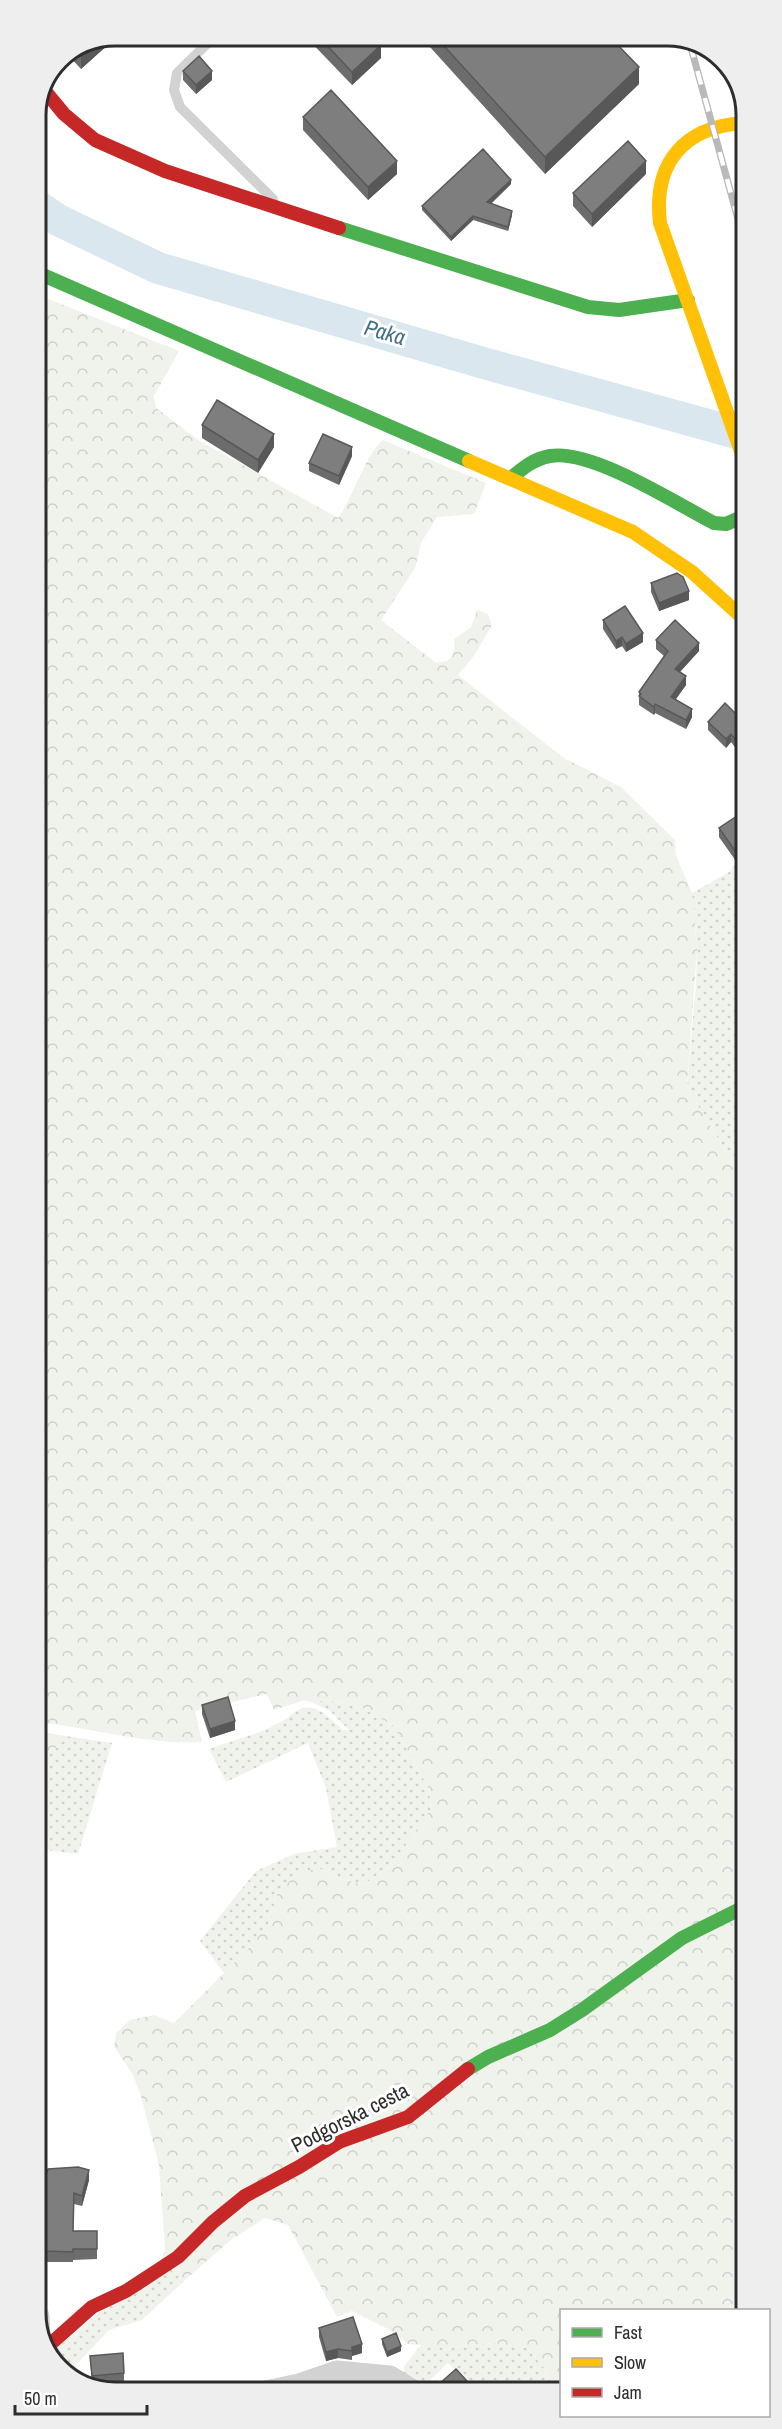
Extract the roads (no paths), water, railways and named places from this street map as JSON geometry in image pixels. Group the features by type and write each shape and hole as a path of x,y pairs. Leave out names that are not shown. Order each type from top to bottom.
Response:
{"street":[{"path":"50,97 64,114 95,140 165,171 286,212 588,307 619,310 688,300"},
{"path":"736,123 719,124 702,131 681,146 663,171 658,197 660,223 736,439"},
{"path":"46,276 633,531 682,563 736,610"},
{"path":"511,478 530,462 552,456 578,457 614,471 714,523 726,524 736,520"},
{"name":"Podgorska cesta","path":"53,2342 92,2307 126,2291 178,2257 213,2222 245,2196 339,2142 408,2117 461,2073 488,2057 550,2030 582,2010 682,1938 736,1911"},
{"path":"305,2382 337,2371 390,2376 400,2382"}],"lane":[{"path":"204,46 177,73 174,90 180,107 286,212"}],"waterway":[{"name":"Paka","path":"46,212 58,220 158,268 480,362 736,433"}],"railway":[{"path":"692,52 736,212"}]}
